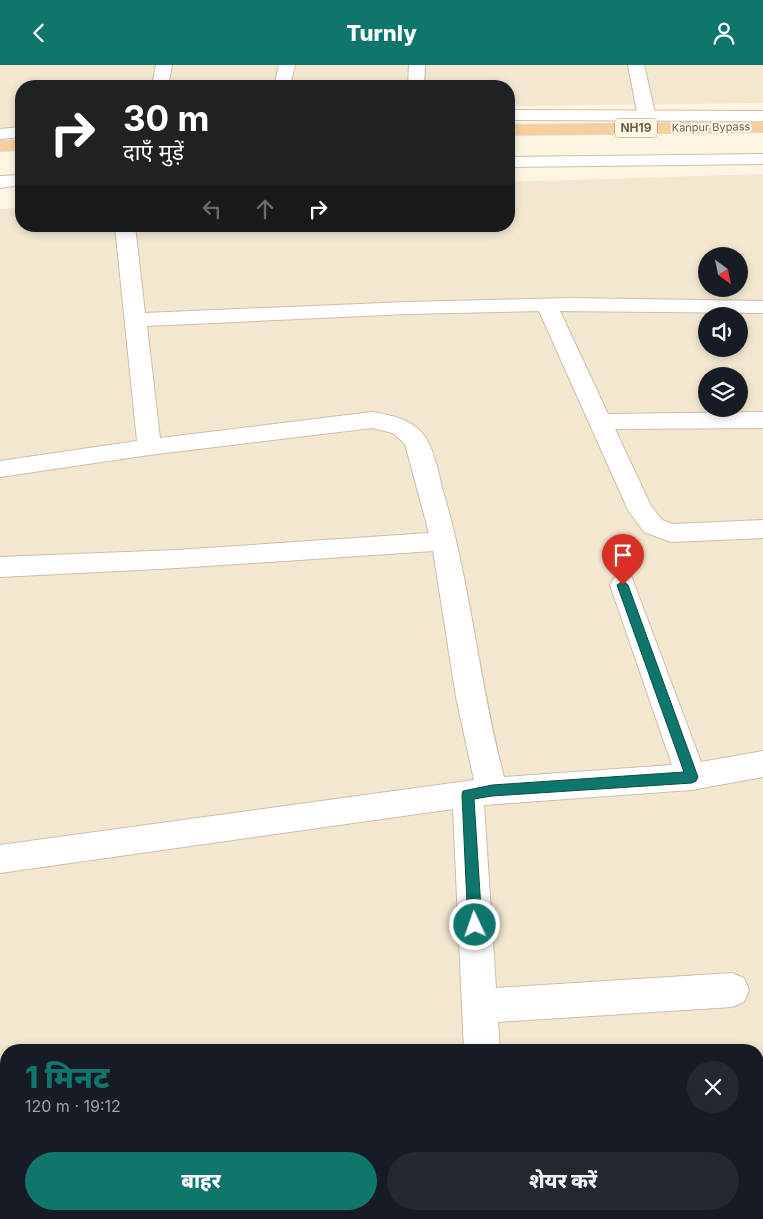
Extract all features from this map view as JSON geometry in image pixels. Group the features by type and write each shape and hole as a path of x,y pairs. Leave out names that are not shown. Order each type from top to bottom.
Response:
{"highway":[{"name":"Kanpur Bypass","path":"515,130 763,127"},
{"name":"Kanpur Bypass","path":"515,143 763,142"},
{"path":"0,146 15,145"},
{"path":"0,163 15,162"}],"street":[{"path":"161,80 164,65"},
{"path":"283,80 287,65"},
{"path":"416,80 417,65"},
{"path":"636,65 647,117"},
{"path":"515,115 763,116"},
{"path":"0,134 15,133"},
{"path":"515,163 763,159"},
{"path":"0,182 15,181"},
{"path":"126,232 134,320 150,447"},
{"path":"134,320 407,308 546,305 762,310"},
{"path":"546,305 640,510 654,526 671,533 763,529"},
{"path":"0,469 150,447 372,420 389,422 407,431 416,442 437,509 452,571 477,733 480,793 482,1044"},
{"path":"600,422 763,420"},
{"path":"0,567 177,559 444,541"},
{"path":"623,585 692,777"},
{"path":"0,859 480,793 692,777 763,764"},
{"path":"480,1006 732,990"}],"shaded area":[{"path":"0,65 763,65 763,103 515,106 515,80 15,80 15,132 0,133"},
{"path":"763,174 763,1044 0,1044 0,209 15,208 15,232 515,232 515,182"}],"route":[{"path":"475,925 468,795 492,791 692,777 623,585"}]}
